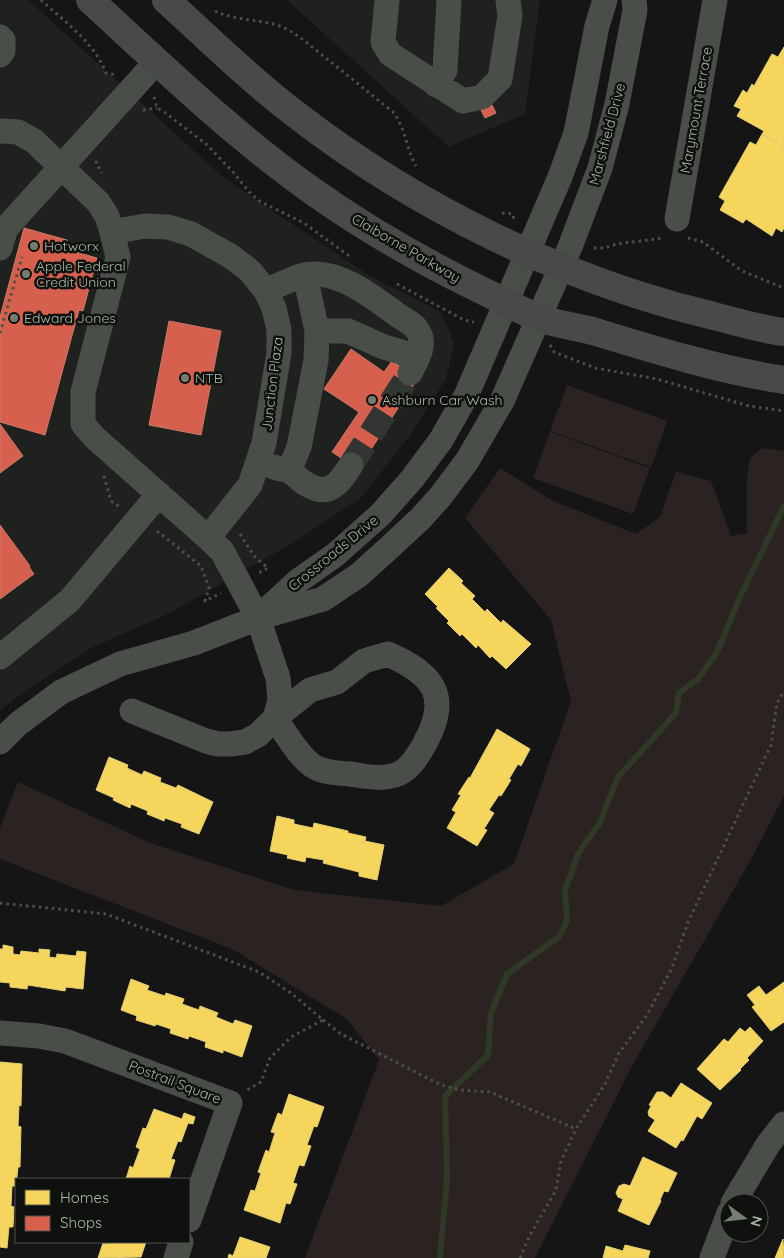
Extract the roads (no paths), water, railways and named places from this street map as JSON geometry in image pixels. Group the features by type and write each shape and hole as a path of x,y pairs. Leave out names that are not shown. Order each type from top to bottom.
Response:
{"main road":[{"name":"Claiborne Parkway","path":"90,0 193,95 310,190 410,254 539,318 590,330 693,361 752,375 784,380"},
{"path":"166,0 269,94 295,115 359,159 450,214 566,257 630,293 675,307 784,332"}],"street":[{"path":"387,0 383,42 390,54 463,101 482,98 500,79 510,16 508,0"},
{"path":"436,85 445,70 450,0"},
{"path":"505,302 532,243 576,133 597,26 605,0"},
{"name":"Marshfield Drive","path":"539,318 566,257 600,168 617,104 635,10 634,0"},
{"name":"Marymount Terrace","path":"677,232 715,0"},
{"path":"0,37 3,40 4,51 0,55"},
{"path":"12,250 6,228 69,175 157,61"},
{"path":"0,131 18,132 34,141 98,202 107,216 118,257 83,392 83,424 94,437 159,494 216,529 222,551 258,618 278,678 280,700 275,718"},
{"name":"Junction Plaza","path":"112,232 145,226 168,227 191,234 232,257 250,271 266,291 274,308 279,330 279,353 264,443 250,485 216,529"},
{"path":"266,291 305,274 330,276 343,281 388,307 398,316 412,324 419,333 422,343 414,365 384,347 348,330 317,331"},
{"path":"289,471 299,447 316,360 317,331 305,274"},
{"name":"Crossroads Drive","path":"258,618 298,581 334,556 380,515 412,479 441,440 466,396 505,302"},
{"name":"Crossroads Drive","path":"0,742 18,724 61,692 120,664 194,643 258,618 324,599 359,575 421,518 467,461 502,401 539,318"},
{"path":"258,464 289,471 309,486 321,490 330,489 340,482 352,465"},
{"path":"0,657 70,600 159,494"},
{"path":"132,711 206,741 218,744 245,742 258,735 275,718 310,690 337,682 364,661 388,654 411,664 423,675 434,688 438,708 433,729 410,765 395,775 378,778 326,771 313,766 303,756 275,718"},
{"name":"Postrail Square","path":"0,1033 39,1036 65,1041 230,1103 190,1217"},
{"path":"739,1193 769,1143 784,1124"},
{"path":"712,1258 719,1239"},
{"path":"176,1258 181,1243"}],"waterway":[{"path":"440,1258 447,1178 445,1096 488,1055 491,1013 507,974 559,937 567,921 565,891 578,854 599,824 618,777 676,713 679,693 699,678 717,652 741,595 784,506"}],"tunnel":[{"path":"351,465 410,373"}],"place":[{"name":"Hotworx","path":"34,246"},
{"name":"Apple Federal Credit Union","path":"26,274"},
{"name":"Edward Jones","path":"14,318"},
{"name":"NTB","path":"185,378"},
{"name":"Ashburn Car Wash","path":"372,400"}]}
